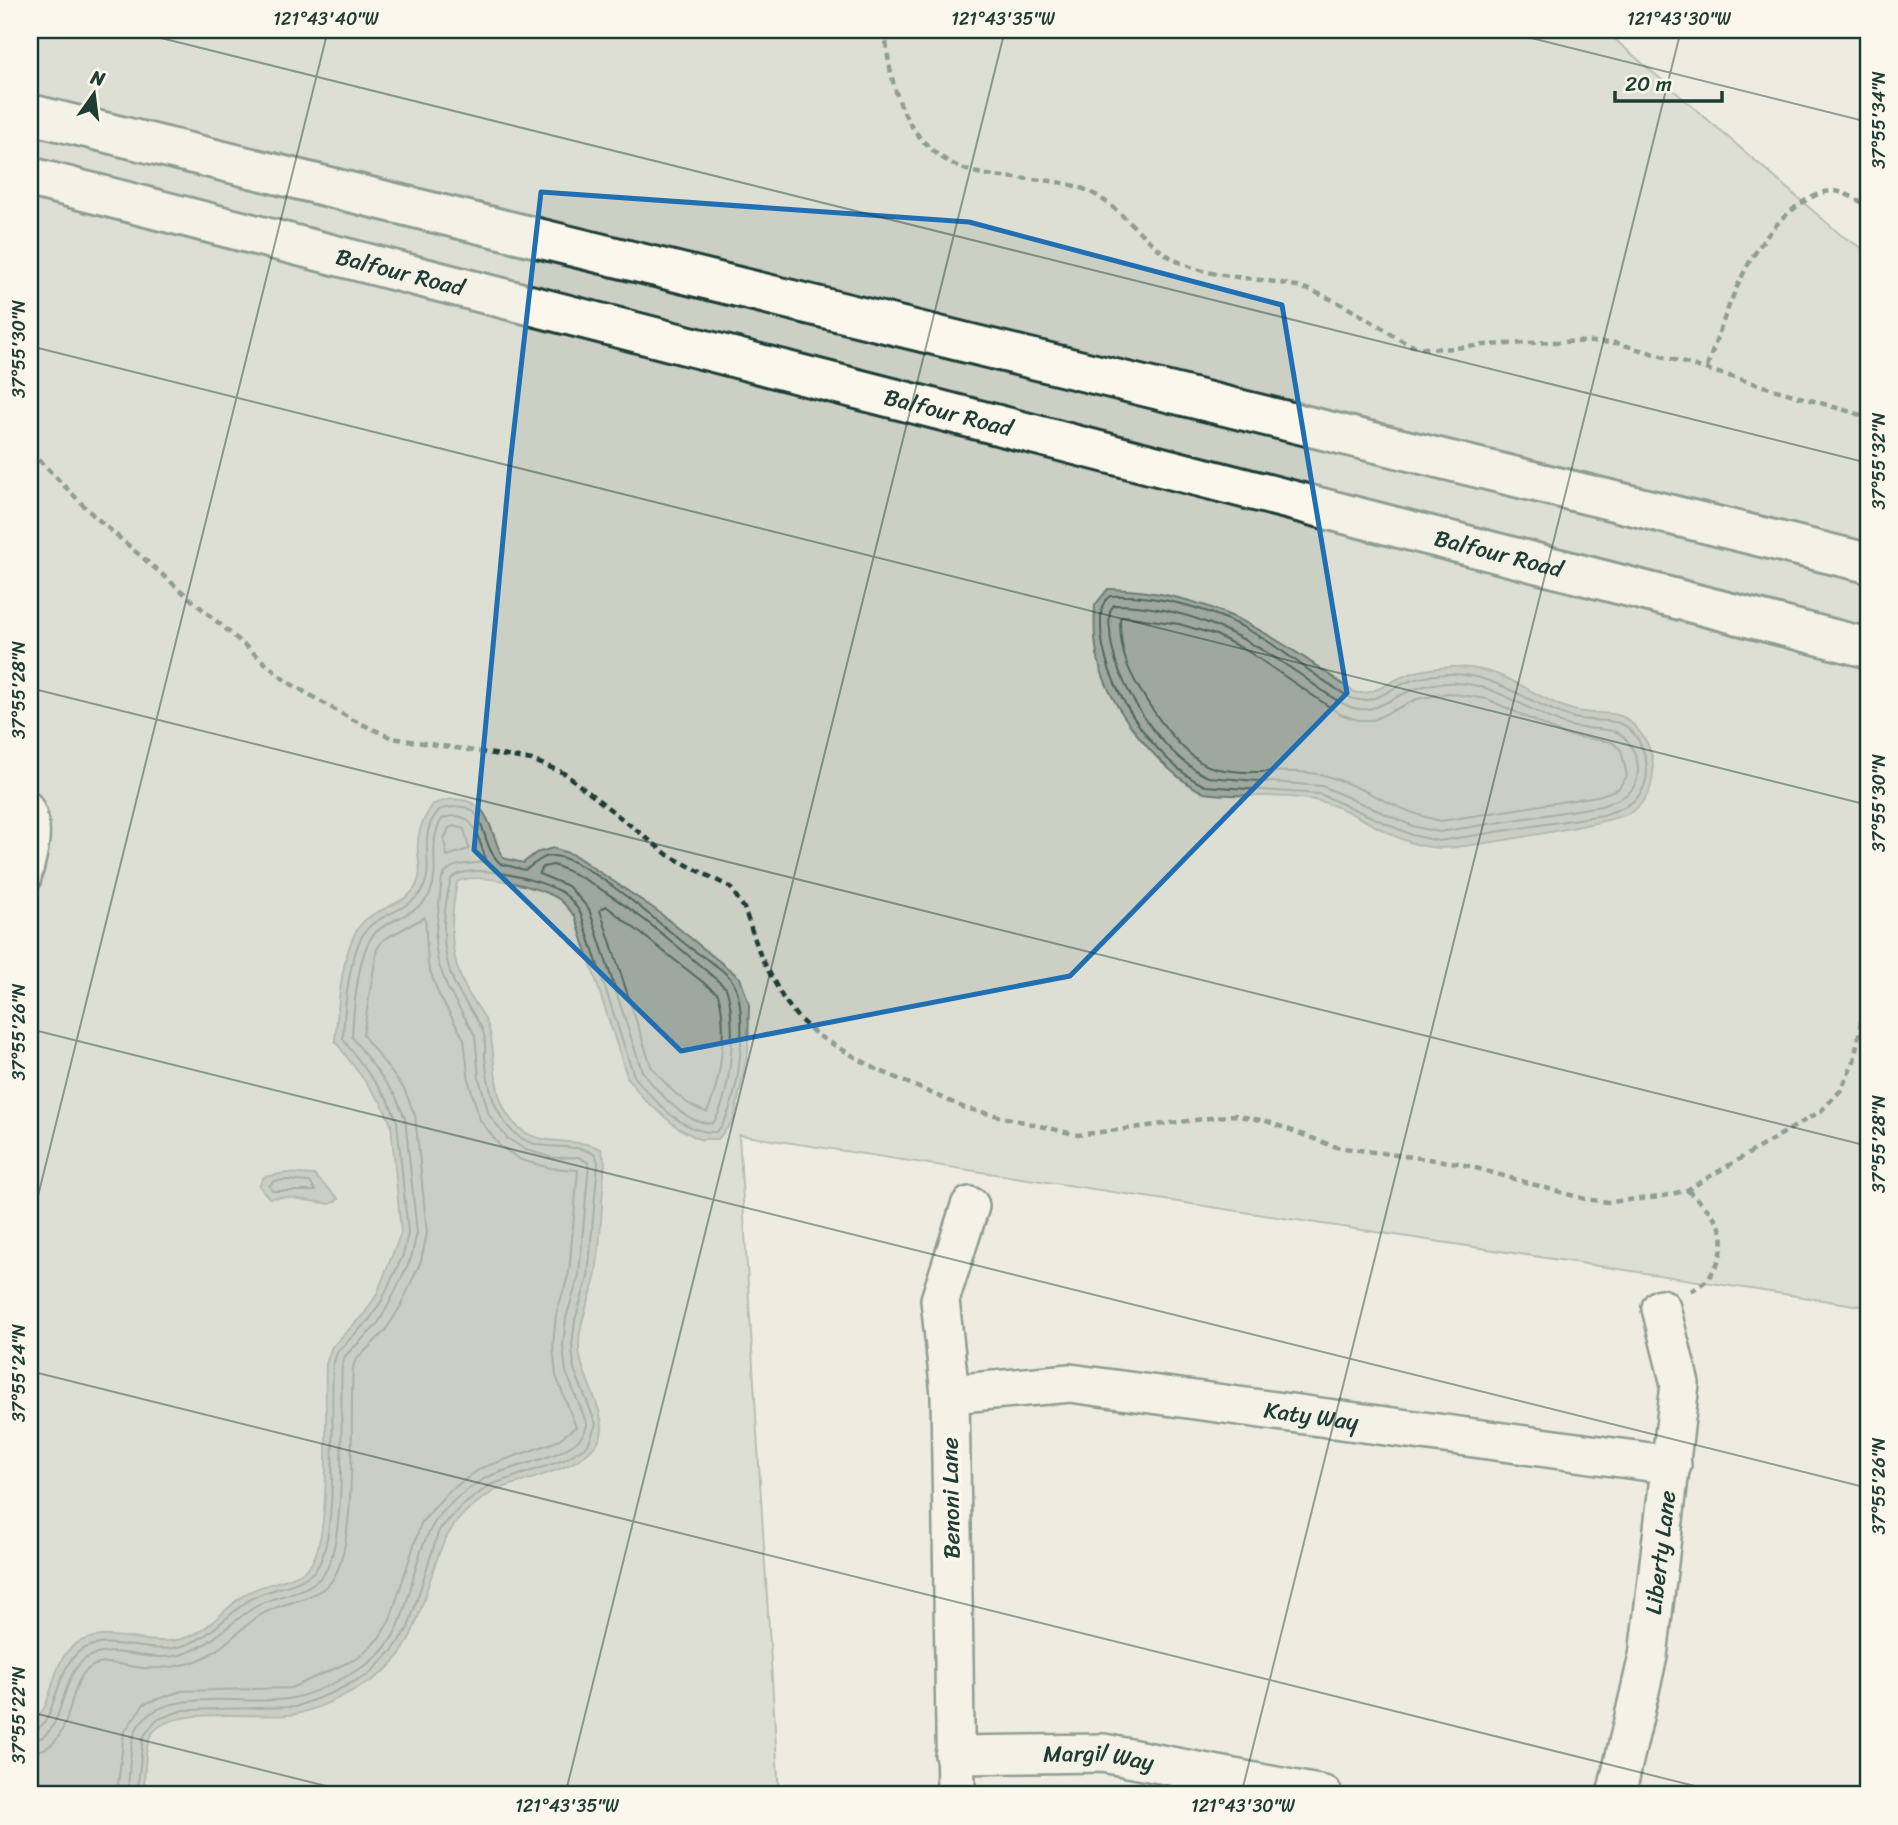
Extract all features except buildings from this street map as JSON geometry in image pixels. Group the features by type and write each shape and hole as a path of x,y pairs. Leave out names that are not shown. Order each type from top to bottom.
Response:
{"main road":[{"path":"30,114 1864,560"},
{"name":"Balfour Road","path":"30,177 1868,648"}],"street":[{"name":"Benoni Lane","path":"956,1795 950,1394 940,1300 970,1206"},
{"name":"Liberty Lane","path":"1616,1795 1648,1656 1680,1384 1661,1308"},
{"name":"Katy Way","path":"950,1394 1070,1383 1672,1465"},
{"name":"Margil Way","path":"954,1755 1103,1753 1323,1795"}],"lane":[{"path":"30,801 38,813 40,841 30,882"}],"path":[{"path":"885,30 890,72 899,105 918,135 945,160 979,174 1007,179 1058,182 1089,191 1171,258 1217,275 1307,289 1340,303 1411,345 1436,348 1577,340 1617,343 1707,367 1868,417"},
{"path":"1707,367 1731,299 1757,250 1784,215 1813,196 1834,191 1868,205"},
{"path":"30,239 30,258"},
{"path":"30,451 93,515 286,681 349,718 392,738 532,760 564,773 668,855 730,887 744,908 761,957 783,998 798,1018 817,1035 876,1069 923,1092 965,1108 1078,1135 1234,1115 1266,1121 1336,1147 1458,1163 1585,1199 1608,1202 1634,1200 1687,1190 1821,1111 1841,1090 1854,1061 1868,984"},
{"path":"1868,742 1864,762 1868,815"},
{"path":"1661,1308 1708,1281 1724,1248 1723,1230 1709,1210 1687,1190"}],"highlighted area":[{"path":"541,192 969,222 1282,305 1347,693 1070,976 681,1051 474,850 510,464"}],"shaded area":[{"path":"30,30 1604,30 1841,235 1868,252 1868,1307 739,1135 779,1795 30,1795"}],"water":[{"path":"1108,589 1179,598 1210,607 1268,635 1354,692 1368,692 1417,672 1463,667 1496,674 1566,708 1623,717 1633,724 1649,746 1653,772 1649,791 1633,811 1600,822 1541,834 1442,848 1394,836 1350,813 1319,801 1204,793 1172,772 1157,757 1129,723 1108,687 1097,654 1095,605"},
{"path":"451,799 464,800 482,810 503,858 523,863 536,853 553,848 574,855 656,910 740,978 749,1004 748,1053 734,1120 718,1139 699,1139 678,1128 646,1101 628,1079 575,916 564,903 539,890 509,882 479,878 457,882 452,924 456,965 467,991 489,1028 499,1096 504,1108 519,1128 528,1134 548,1140 591,1145 601,1149 605,1162 597,1264 579,1345 583,1368 600,1416 601,1435 595,1446 571,1464 496,1490 474,1505 455,1523 442,1545 417,1621 406,1644 391,1665 369,1682 325,1704 296,1714 195,1716 160,1726 148,1743 143,1795 30,1795 28,1747 31,1728 46,1704 57,1670 67,1651 86,1639 101,1636 160,1641 183,1639 209,1625 249,1592 306,1570 318,1548 325,1498 326,1364 331,1348 364,1314 376,1296 401,1233 391,1124 382,1104 335,1041 345,961 356,932 363,922 399,902 416,886 420,874 418,840 423,822 433,804"},
{"path":"286,1173 314,1175 339,1199 330,1204 286,1197 269,1198 259,1186 264,1177"}]}
